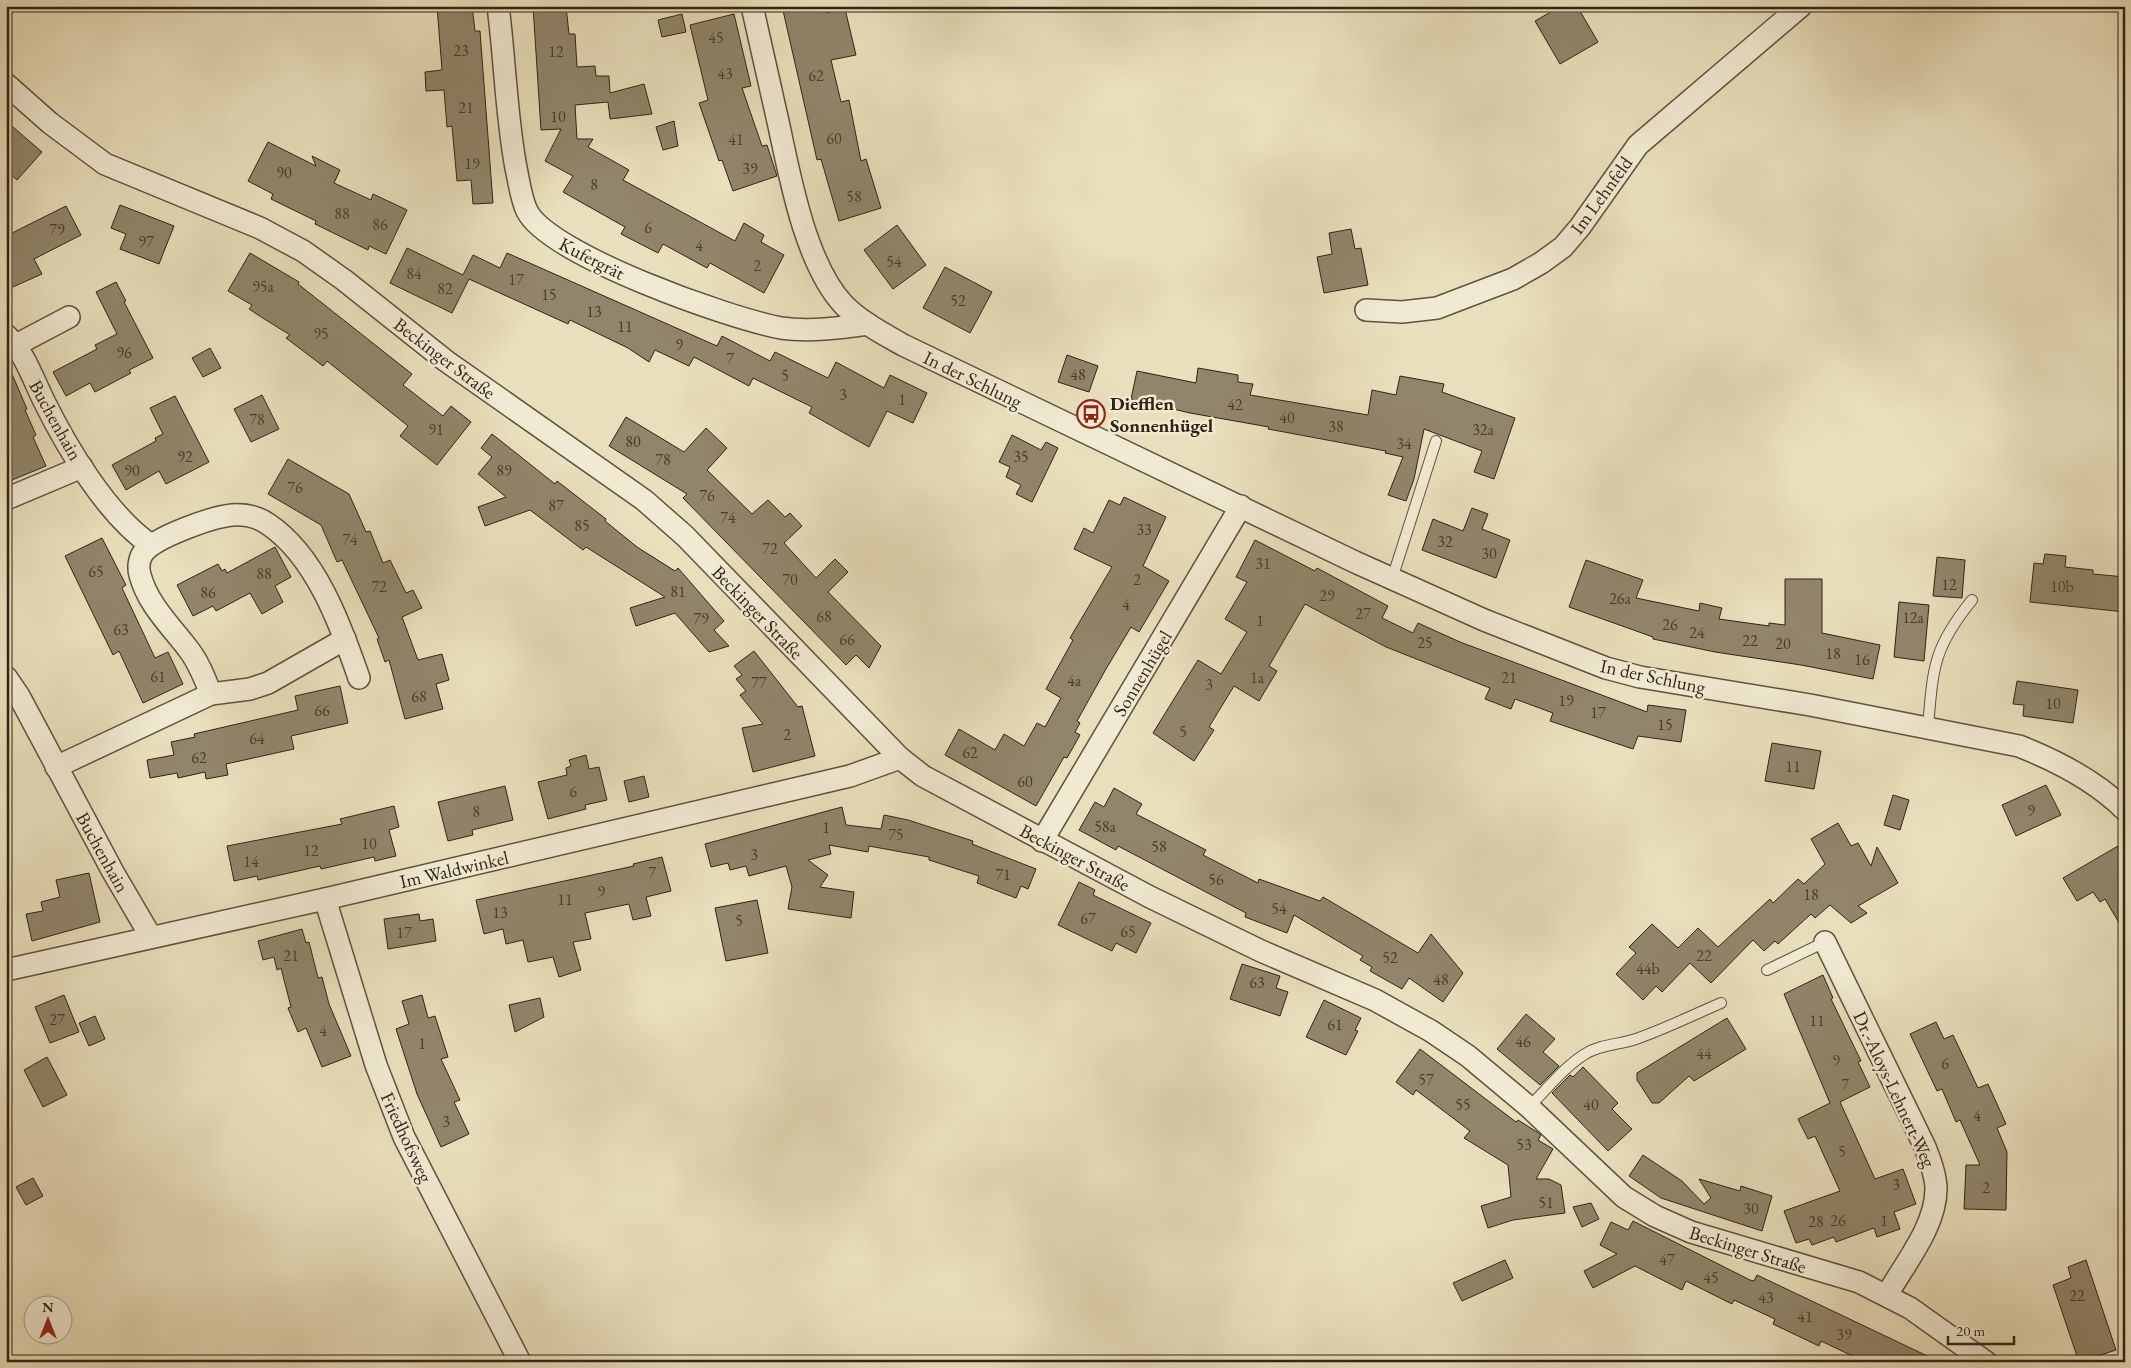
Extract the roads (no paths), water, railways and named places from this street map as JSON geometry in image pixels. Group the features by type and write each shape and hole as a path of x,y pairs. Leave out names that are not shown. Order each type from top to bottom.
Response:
{"street":[{"name":"Kufergrät","path":"498,6 512,143 520,184 528,212 545,233 576,252 625,275 740,318 782,328 807,329 868,324"},
{"name":"In der Schlung","path":"752,6 785,155 811,247 826,280 843,304 868,324 902,345 1392,579 1484,620 1615,670 1640,677 1810,705 2020,746 2048,757 2083,778 2125,810"},
{"name":"Im Lehnfeld","path":"1366,310 1402,312 1437,308 1513,279 1541,263 1563,247 1580,227 1638,145 1801,6"},
{"name":"Beckinger Straße","path":"6,84 50,123 105,164 260,228 303,252 344,280 446,361 644,500 685,536 900,758 923,776 955,795 1150,897 1262,951 1375,1000 1431,1031 1468,1056 1529,1108 1624,1197 1655,1216 1691,1232 1859,1282 1910,1308 1986,1362"},
{"name":"Buchenhain","path":"69,317 11,340 82,467 122,521 134,534 150,545"},
{"name":"Buchenhain","path":"6,499 82,467"},
{"name":"Sonnenhügel","path":"1042,840 1241,506"},
{"path":"212,694 189,651 152,602 140,575 139,563 142,554 150,545 211,520 232,515 250,516 268,524 300,554 326,596 345,639 359,678"},
{"path":"56,767 212,694 250,689 268,683 345,639"},
{"name":"Buchenhain","path":"6,677 19,696 150,937"},
{"name":"Im Waldwinkel","path":"6,970 325,899 850,776 900,758"},
{"name":"Friedhofsweg","path":"325,899 389,1102 404,1137 520,1362"},
{"name":"Dr.-Aloys-Lehnert-Weg","path":"1825,942 1925,1146 1934,1173 1936,1189 1932,1211 1924,1232 1887,1295"}],"lane":[{"path":"1392,579 1436,441"},
{"path":"1928,727 1936,661 1952,624 1972,600"},
{"name":"Dr.-Aloys-Lehnert-Weg","path":"1768,970 1825,942"},
{"path":"1529,1108 1564,1071 1584,1055 1603,1045 1634,1040 1656,1032 1721,1003"}],"place":[{"name":"Diefflen Sonnenhügel","path":"1091,414"}]}
